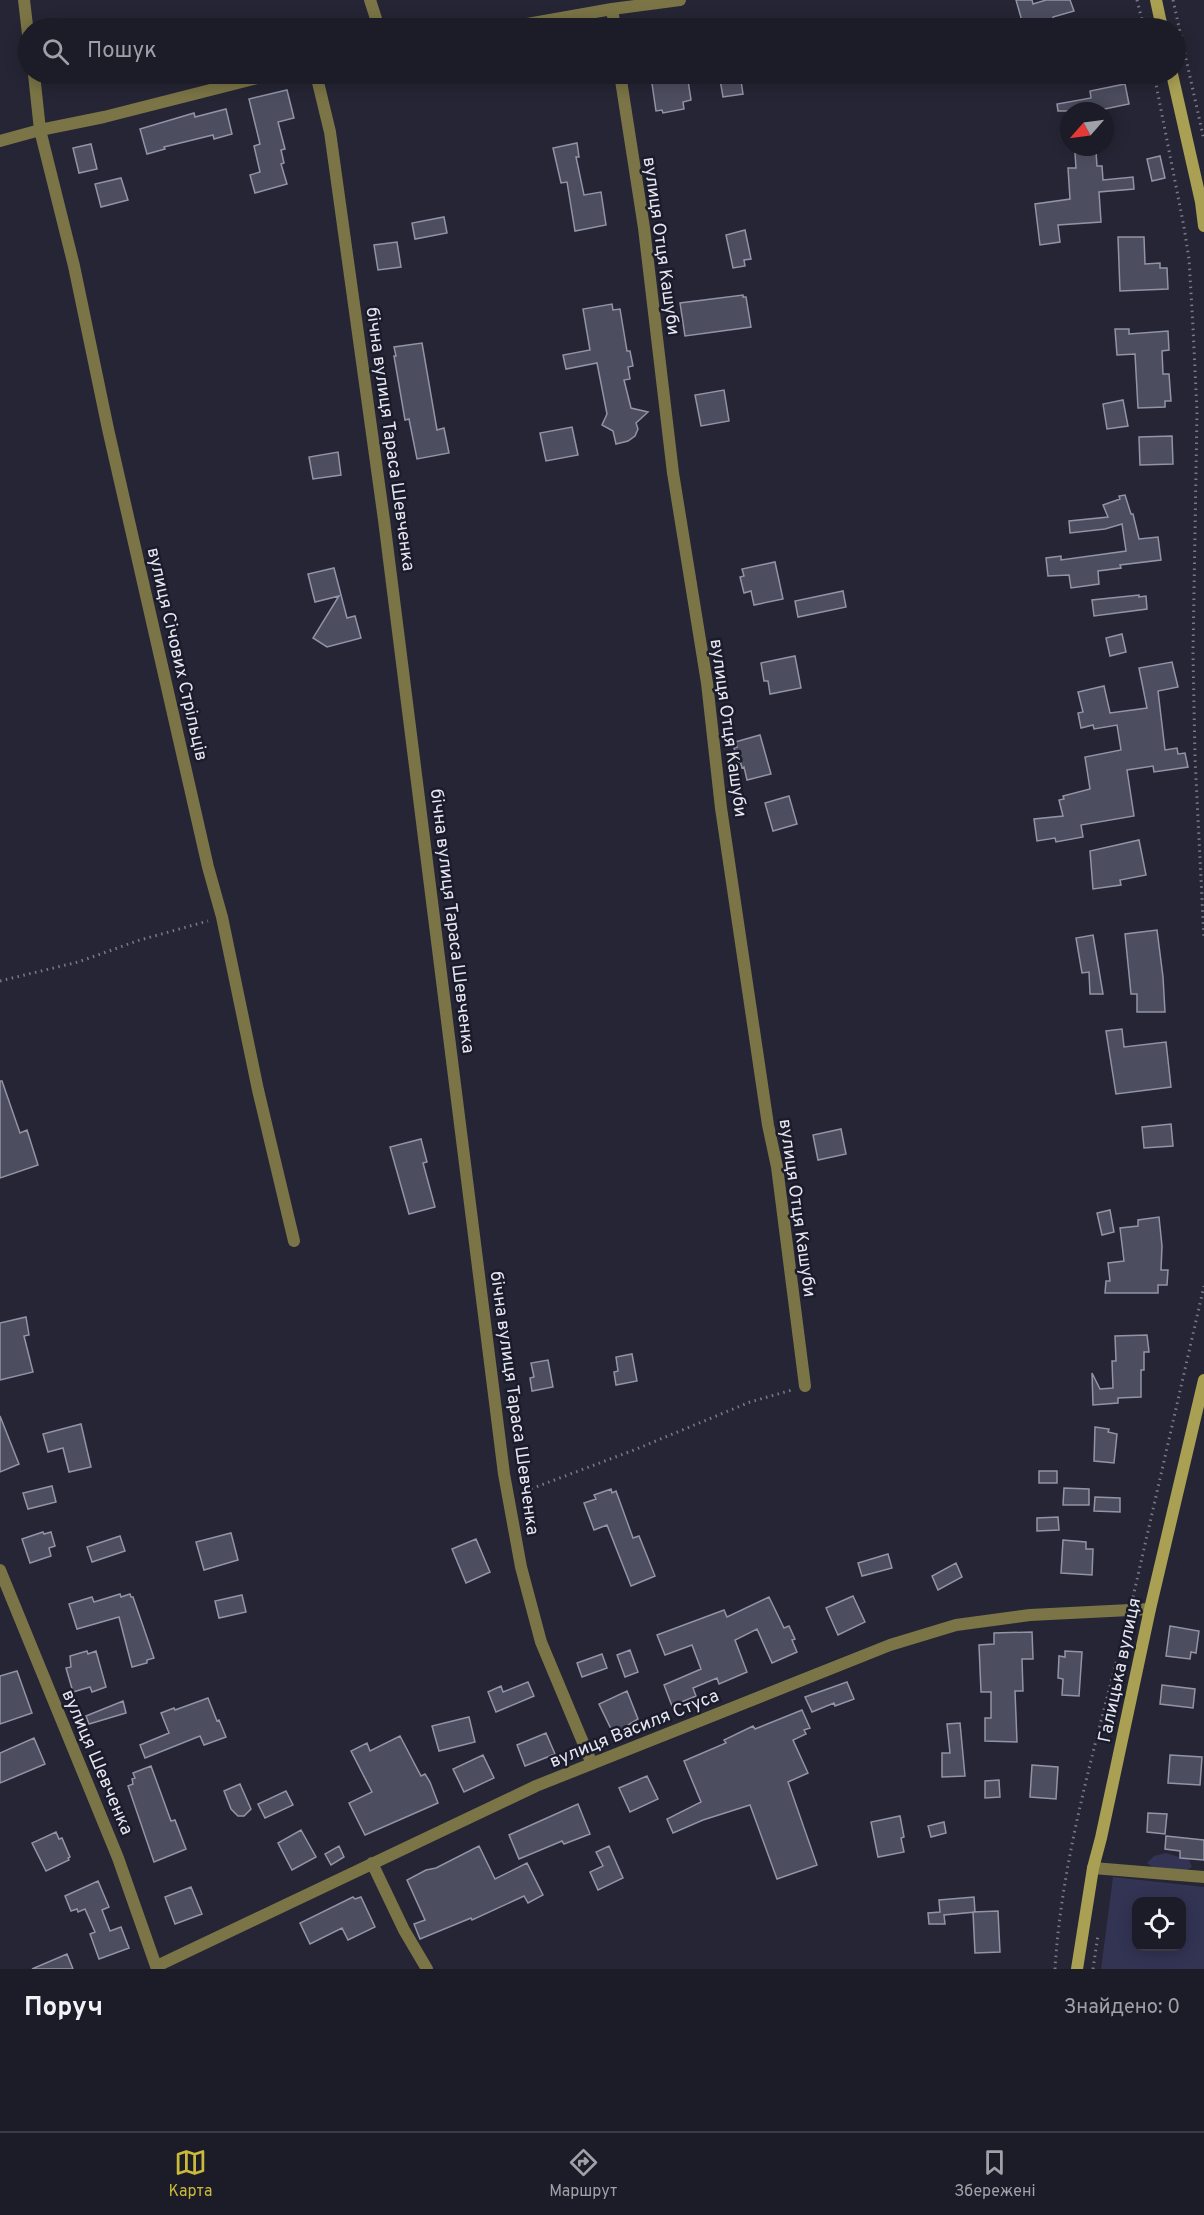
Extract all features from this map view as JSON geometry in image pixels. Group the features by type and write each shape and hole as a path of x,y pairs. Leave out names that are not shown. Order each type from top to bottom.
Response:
{"street":[{"path":"24,0 26,18"},
{"path":"370,0 376,18"},
{"path":"561,18 680,0"},
{"path":"1156,0 1160,18"},
{"path":"612,9 613,18"},
{"name":"вулиця Січових Стрільців","path":"35,84 40,130 74,266 108,429 222,917 258,1090 294,1241"},
{"path":"0,141 234,84"},
{"name":"бічна вулиця Тараса Шевченка","path":"318,84 330,132 384,520 508,1496 521,1566 541,1642 592,1764"},
{"name":"вулиця Отця Кашуби","path":"622,84 644,228 673,473 707,683 721,808 768,1125 777,1167 805,1386"},
{"path":"1174,84 1203,201 1204,226"},
{"name":"Галицька вулиця","path":"1077,1969 1093,1868 1150,1609 1204,1380"},
{"name":"вулиця Шевченка","path":"0,1570 118,1858 157,1968"},
{"name":"вулиця Василя Стуса","path":"157,1968 536,1786 890,1645 956,1625 1030,1615 1150,1609"},
{"path":"372,1863 404,1930 427,1969"},
{"path":"1093,1868 1204,1877"}],"path":[{"path":"1137,0 1142,18"},
{"path":"1173,0 1177,18"},
{"path":"1186,59 1204,140"},
{"path":"1156,84 1184,227 1191,293 1197,412 1193,654 1195,758 1204,939"},
{"path":"0,981 78,962 140,940 222,917"},
{"path":"1055,1969 1058,1923 1066,1878 1204,1286"},
{"path":"508,1496 634,1450 750,1402 805,1386"}],"shaded area":[{"path":"1166,1853 1189,1860 1192,1867 1181,1872 1169,1872 1147,1863 1154,1856"},
{"path":"1113,1877 1204,1887 1204,1969 1101,1969"}],"building":[{"path":"1016,0 1032,0 1033,4 1046,0 1070,0 1074,11 1053,18 1021,18"},
{"path":"652,84 689,84 691,100 683,102 684,109 663,113 662,110 656,111"},
{"path":"721,84 742,84 743,94 723,97"},
{"path":"1125,84 1129,104 1114,107 1114,102 1068,102 1091,98 1090,91"},
{"path":"287,90 294,118 278,122 285,149 281,150 284,163 281,164 287,184 255,193 250,175 260,172 254,146 260,144 249,99"},
{"path":"226,109 232,134 214,139 213,135 164,147 165,149 147,154 140,129 194,113 195,117"},
{"path":"577,143 579,157 576,157 584,195 601,192 606,225 575,231 567,182 561,183 553,148"},
{"path":"91,144 97,169 79,173 73,148"},
{"path":"1075,156 1096,156 1097,166 1102,166 1103,180 1133,177 1134,189 1099,192 1101,222 1058,225 1060,242 1040,245 1035,204 1070,199 1068,168 1076,168"},
{"path":"1160,156 1165,178 1152,181 1147,159"},
{"path":"121,178 128,200 101,207 95,184"},
{"path":"444,217 447,233 415,239 412,223"},
{"path":"745,230 751,259 744,260 745,266 733,268 726,235"},
{"path":"1118,237 1144,237 1145,264 1160,263 1160,268 1167,268 1168,289 1120,291"},
{"path":"397,242 401,267 378,270 374,245"},
{"path":"743,295 746,297 751,327 685,336 680,303"},
{"path":"612,304 613,310 620,309 627,351 630,351 633,366 628,367 630,379 624,380 631,408 648,412 636,423 638,429 635,436 628,441 616,444 613,431 602,425 607,414 597,363 566,369 563,355 590,350 583,309"},
{"path":"1115,329 1129,329 1129,334 1168,331 1169,350 1162,351 1163,374 1169,374 1171,401 1165,401 1165,407 1138,408 1135,354 1117,355"},
{"path":"422,343 437,430 444,428 449,453 417,459 409,419 405,420 394,347"},
{"path":"724,390 729,421 701,426 695,395"},
{"path":"1123,400 1128,426 1107,429 1103,404"},
{"path":"572,427 578,455 546,461 540,433"},
{"path":"1172,436 1173,464 1140,465 1139,437"},
{"path":"338,452 341,475 313,479 309,457"},
{"path":"1125,495 1131,514 1133,514 1139,539 1158,537 1161,560 1120,565 1121,568 1098,571 1099,584 1071,588 1069,575 1048,576 1046,558 1061,556 1061,560 1126,551 1122,524 1105,529 1070,533 1069,521 1108,517 1103,505"},
{"path":"775,562 783,599 754,605 751,591 744,593 740,577 744,576 742,569"},
{"path":"334,568 347,618 355,616 361,638 327,647 313,638 339,596 315,602 308,574"},
{"path":"843,591 846,607 798,617 795,601"},
{"path":"1139,595 1139,597 1146,596 1147,609 1094,616 1092,600"},
{"path":"1122,634 1126,652 1110,656 1106,638"},
{"path":"795,656 801,688 770,694 768,681 764,681 761,663"},
{"path":"1172,662 1178,687 1158,691 1165,750 1177,748 1178,754 1185,753 1188,767 1154,772 1153,766 1127,770 1134,816 1081,825 1083,837 1056,842 1055,838 1037,841 1034,819 1063,816 1059,800 1064,799 1063,796 1090,789 1085,757 1121,750 1117,725 1094,729 1093,725 1081,728 1078,713 1083,712 1078,692 1104,686 1110,713 1147,708 1139,668"},
{"path":"760,735 771,774 747,780 744,767 742,768 740,761 738,762 734,748 737,747 735,742"},
{"path":"789,796 797,824 773,831 765,803"},
{"path":"1139,840 1146,875 1120,880 1121,885 1093,889 1090,851"},
{"path":"1157,930 1165,1012 1137,1012 1137,994 1131,994 1125,934"},
{"path":"1093,935 1103,994 1090,994 1089,972 1082,973 1076,938"},
{"path":"1122,1029 1124,1047 1166,1042 1171,1087 1116,1094 1106,1031"},
{"path":"0,1081 2,1081 20,1133 27,1130 38,1165 0,1178"},
{"path":"1171,1124 1173,1146 1144,1148 1142,1127"},
{"path":"841,1129 846,1154 818,1160 813,1135"},
{"path":"421,1139 427,1162 423,1163 435,1207 409,1214 390,1147"},
{"path":"1110,1210 1114,1232 1102,1235 1097,1213"},
{"path":"1159,1217 1162,1246 1161,1270 1168,1270 1167,1285 1158,1285 1158,1293 1105,1293 1106,1281 1110,1281 1108,1263 1124,1261 1120,1228 1138,1226 1138,1220"},
{"path":"26,1317 29,1335 24,1336 33,1372 0,1380 0,1323"},
{"path":"1147,1335 1149,1352 1144,1352 1141,1397 1118,1398 1118,1403 1093,1405 1092,1373 1100,1389 1113,1388 1112,1361 1116,1361 1115,1336"},
{"path":"632,1354 637,1381 616,1385 614,1372 618,1371 616,1357"},
{"path":"548,1360 553,1387 532,1391 530,1378 534,1377 531,1363"},
{"path":"0,1416 19,1464 0,1472"},
{"path":"81,1424 91,1467 69,1472 63,1448 48,1452 43,1434"},
{"path":"1095,1427 1109,1429 1108,1432 1117,1434 1114,1463 1094,1461"},
{"path":"1039,1471 1057,1471 1057,1483 1039,1483"},
{"path":"52,1486 56,1502 28,1509 23,1493"},
{"path":"1064,1488 1089,1489 1089,1505 1063,1505"},
{"path":"611,1489 612,1493 616,1491 633,1538 639,1536 655,1576 631,1586 607,1525 594,1530 584,1503 596,1499 594,1495"},
{"path":"1095,1497 1120,1498 1120,1512 1094,1511"},
{"path":"1058,1517 1059,1530 1037,1531 1037,1518"},
{"path":"43,1532 44,1534 51,1532 55,1546 49,1548 51,1556 30,1563 22,1539"},
{"path":"231,1533 238,1560 204,1570 196,1542"},
{"path":"120,1536 125,1551 92,1562 87,1547"},
{"path":"476,1539 490,1572 466,1583 452,1549"},
{"path":"1063,1540 1086,1542 1086,1549 1093,1549 1092,1575 1061,1573"},
{"path":"888,1554 892,1568 862,1576 858,1563"},
{"path":"956,1563 962,1577 938,1590 932,1576"},
{"path":"120,1594 121,1597 130,1594 133,1597 154,1658 147,1660 147,1663 132,1667 119,1617 77,1629 69,1604 92,1597 94,1602"},
{"path":"242,1595 246,1612 219,1618 215,1601"},
{"path":"853,1596 865,1622 838,1635 826,1608"},
{"path":"769,1597 784,1628 789,1626 795,1639 792,1640 797,1652 772,1663 757,1629 735,1640 747,1672 719,1684 717,1678 693,1688 696,1696 672,1706 664,1685 701,1669 692,1645 665,1655 657,1635 724,1610 727,1617"},
{"path":"1170,1626 1199,1631 1196,1653 1191,1652 1190,1659 1166,1656"},
{"path":"1032,1632 1033,1659 1022,1659 1023,1691 1015,1691 1017,1742 985,1741 985,1718 991,1718 991,1692 981,1692 979,1645 994,1644 994,1633"},
{"path":"630,1650 638,1672 625,1677 617,1655"},
{"path":"87,1651 88,1654 96,1651 106,1687 92,1692 90,1687 73,1692 66,1668 71,1667 70,1656"},
{"path":"1065,1651 1082,1652 1079,1696 1062,1695 1063,1679 1058,1678 1059,1656 1065,1657"},
{"path":"602,1654 607,1668 582,1677 577,1663"},
{"path":"17,1671 32,1713 0,1724 0,1676"},
{"path":"528,1682 534,1696 496,1712 488,1692 501,1686 503,1692"},
{"path":"847,1682 854,1699 835,1706 834,1703 812,1712 805,1697"},
{"path":"1162,1685 1195,1689 1193,1708 1160,1704"},
{"path":"627,1691 638,1719 620,1730 619,1728 612,1731 599,1704"},
{"path":"208,1698 226,1737 204,1745 200,1736 145,1758 140,1745 169,1733 161,1713"},
{"path":"123,1701 126,1713 89,1724 86,1716"},
{"path":"802,1710 810,1728 804,1730 806,1734 793,1740 808,1773 788,1782 817,1865 777,1879 750,1805 703,1820 673,1833 667,1819 701,1802 684,1761 726,1743 724,1740 753,1726 755,1729"},
{"path":"469,1717 475,1742 439,1751 432,1726"},
{"path":"960,1723 965,1776 942,1777 942,1753 950,1753 947,1724"},
{"path":"546,1733 555,1754 525,1766 517,1745"},
{"path":"400,1736 421,1776 425,1774 430,1782 438,1803 365,1835 349,1803 372,1792 351,1751 367,1743 370,1751"},
{"path":"34,1738 45,1764 0,1783 0,1753"},
{"path":"483,1755 494,1778 464,1792 453,1769"},
{"path":"1170,1755 1202,1757 1200,1785 1168,1783"},
{"path":"1032,1765 1058,1767 1056,1799 1030,1797"},
{"path":"151,1766 171,1821 175,1820 186,1849 154,1862 128,1786 133,1784 132,1779 135,1778 133,1773"},
{"path":"647,1776 658,1799 630,1812 619,1788"},
{"path":"999,1780 1000,1797 985,1798 985,1781"},
{"path":"240,1784 251,1809 244,1816 238,1816 231,1809 224,1791"},
{"path":"286,1791 293,1805 265,1818 258,1804"},
{"path":"578,1804 590,1834 564,1844 562,1841 519,1859 509,1835"},
{"path":"1148,1813 1167,1814 1165,1834 1147,1832"},
{"path":"900,1816 904,1852 878,1857 871,1822"},
{"path":"944,1822 946,1833 931,1837 928,1826"},
{"path":"301,1830 316,1857 292,1870 278,1843"},
{"path":"56,1832 59,1839 62,1838 70,1857 69,1860 46,1871 32,1843"},
{"path":"1166,1836 1204,1840 1204,1860 1180,1858 1180,1851 1165,1849"},
{"path":"339,1846 344,1857 331,1865 325,1854"},
{"path":"479,1846 495,1879 527,1863 543,1895 528,1903 524,1896 472,1920 471,1918 420,1939 414,1924 425,1920 407,1880"},
{"path":"609,1846 623,1878 598,1890 590,1872 603,1866 596,1852"},
{"path":"98,1881 109,1907 102,1910 110,1931 121,1927 129,1948 99,1959 90,1934 95,1932 85,1909 78,1912 77,1909 71,1911 65,1896"},
{"path":"191,1887 202,1914 175,1924 165,1897"},
{"path":"353,1897 355,1899 361,1897 375,1927 348,1940 342,1928 310,1944 300,1923"},
{"path":"974,1897 975,1912 944,1915 945,1924 929,1924 928,1913 940,1912 939,1900"},
{"path":"998,1911 1000,1952 975,1953 973,1912"},
{"path":"67,1954 73,1969 32,1969"}]}
